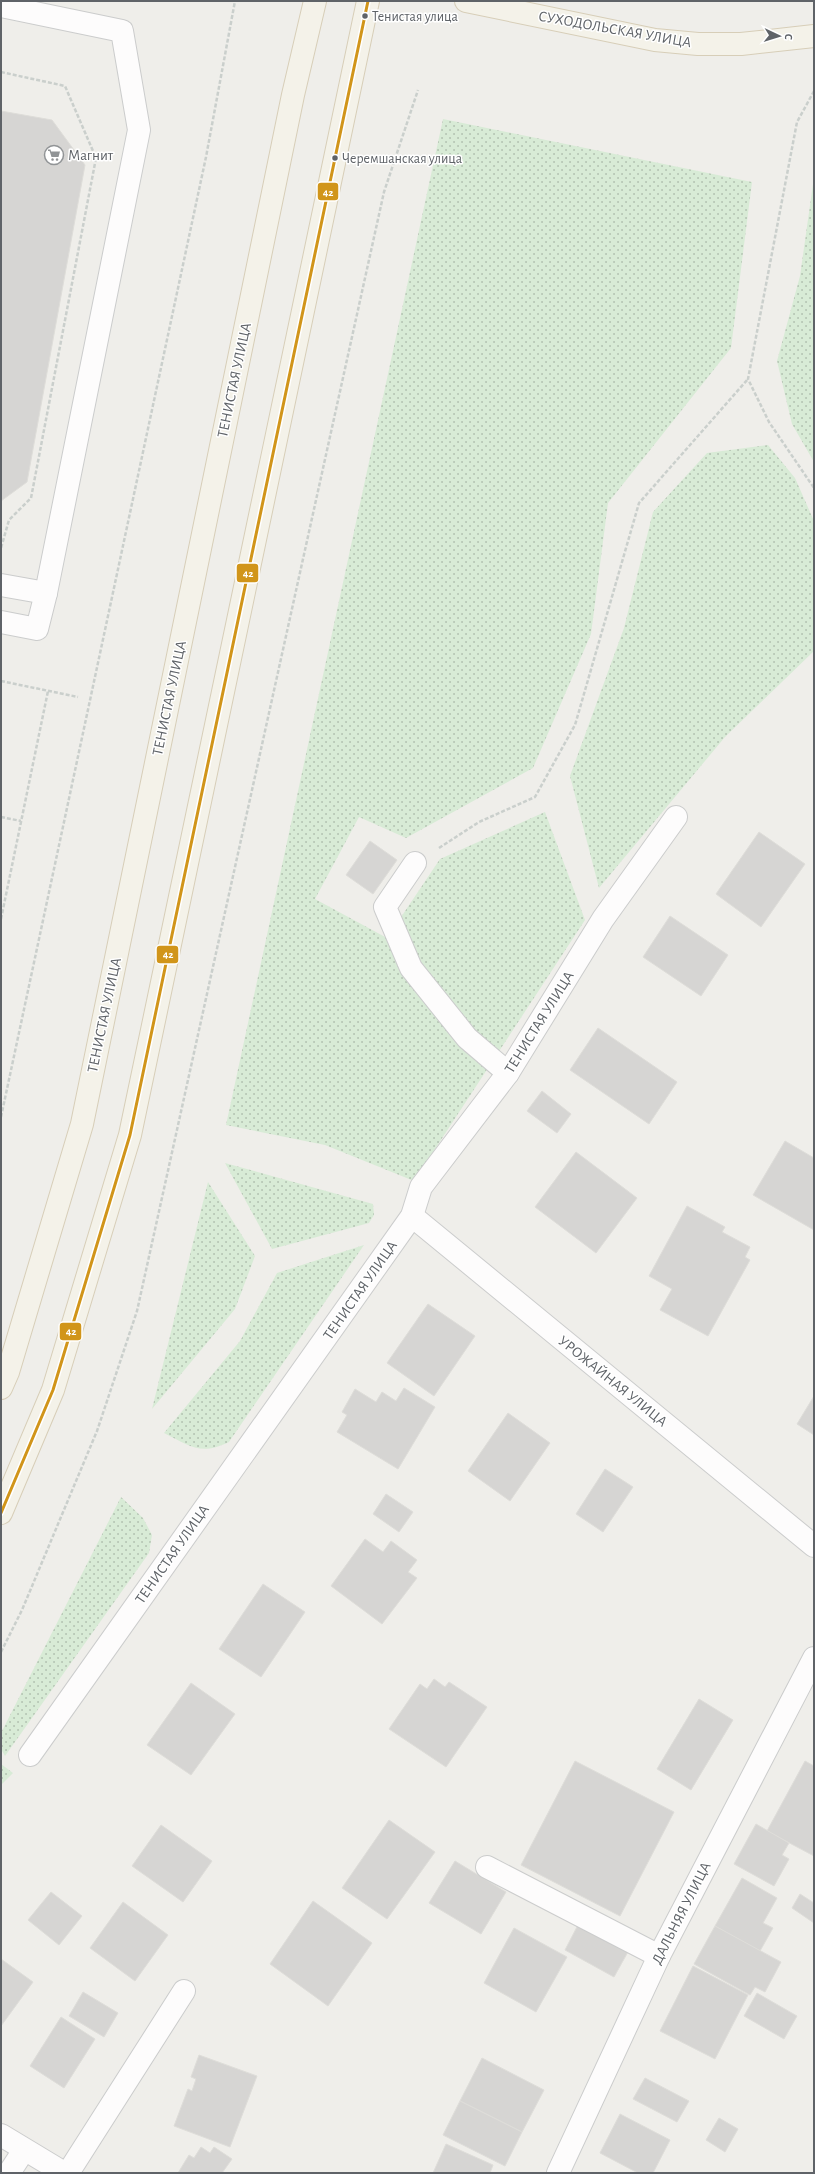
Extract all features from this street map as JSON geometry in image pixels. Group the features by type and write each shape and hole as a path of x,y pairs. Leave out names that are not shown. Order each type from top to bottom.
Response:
{"main road":[{"name":"ТЕНИСТАЯ УЛИЦА","path":"1,1388 8,1372 82,1124 293,94 315,1"},
{"path":"1,1512 53,1390 130,1135 368,1"},
{"name":"СУХОДОЛЬСКАЯ УЛИЦА","path":"466,1 625,34 691,44 741,44 814,36"}],"street":[{"path":"1,6 122,31 139,130 46,593 37,629 1,622"},
{"path":"1,585 46,593"},
{"name":"ТЕНИСТАЯ УЛИЦА","path":"30,1755 412,1216 421,1187 508,1073 603,919 676,817"},
{"path":"415,863 385,907 411,968 467,1038 508,1073"},
{"name":"УРОЖАЙНАЯ УЛИЦА","path":"412,1216 814,1546"},
{"name":"ДАЛЬНЯЯ УЛИЦА","path":"558,2173 659,1956 814,1658"},
{"path":"487,1867 659,1956"},
{"path":"1,2135 24,2150 66,2173 184,1991"},
{"path":"8,2173 24,2150"}],"path":[{"path":"1,1117 204,164 235,1"},
{"path":"1,72 65,86 96,158 31,498 9,520 1,548"},
{"path":"1,1652 22,1610 97,1431 137,1312 384,192 418,90"},
{"path":"415,863 479,822 535,797 575,725 639,503 748,378 797,122 814,91"},
{"path":"748,378 769,422 814,488"},
{"path":"1,681 78,697"},
{"path":"1,920 48,691"},
{"path":"1,817 21,821"}],"green space":[{"path":"443,119 752,182 731,348 608,503 591,634 533,768 406,838 359,817 315,899 387,938 440,859 545,812 585,920 414,1181 325,1145 226,1125"},
{"path":"814,177 814,462 792,424 777,361 800,276"},
{"path":"768,445 795,478 814,521 814,651 725,737 599,888 570,776 624,628 653,512 707,453"},
{"path":"225,1163 373,1204 374,1215 369,1223 272,1249"},
{"path":"208,1182 255,1256 235,1309 152,1409"},
{"path":"364,1245 229,1442 210,1448 195,1448 164,1433 240,1341 277,1273"},
{"path":"121,1497 143,1518 152,1535 149,1553 5,1756 1,1749 1,1733"},
{"path":"1,1764 13,1773 1,1785"}],"building":[{"path":"1,111 52,120 85,165 27,482 1,501"},
{"path":"759,832 805,864 761,927 716,894"},
{"path":"370,841 397,860 373,894 346,875"},
{"path":"670,916 728,955 701,996 643,957"},
{"path":"598,1028 677,1082 649,1124 570,1070"},
{"path":"542,1091 571,1114 557,1133 527,1111"},
{"path":"785,1141 814,1158 814,1230 753,1195"},
{"path":"576,1152 637,1198 596,1253 535,1207"},
{"path":"687,1206 725,1227 722,1232 750,1247 745,1257 750,1260 708,1336 660,1310 672,1289 649,1276"},
{"path":"428,1304 475,1336 434,1396 387,1363"},
{"path":"404,1388 435,1407 398,1469 337,1432 347,1415 342,1412 355,1389 376,1402 382,1392 396,1401"},
{"path":"814,1396 814,1435 797,1424"},
{"path":"508,1413 550,1443 510,1501 468,1471"},
{"path":"605,1469 633,1487 603,1532 576,1514"},
{"path":"386,1494 413,1512 399,1532 373,1514"},
{"path":"365,1539 383,1552 391,1541 417,1560 408,1572 417,1578 382,1624 331,1586"},
{"path":"263,1584 305,1612 261,1677 219,1649"},
{"path":"434,1679 445,1687 449,1682 487,1707 446,1767 389,1729 420,1684 427,1689"},
{"path":"191,1683 235,1714 191,1775 147,1745"},
{"path":"699,1699 733,1720 691,1790 657,1769"},
{"path":"575,1761 674,1812 620,1916 521,1865"},
{"path":"805,1761 814,1766 814,1856 767,1831"},
{"path":"389,1820 435,1852 387,1919 342,1888"},
{"path":"756,1824 789,1843 782,1855 789,1859 774,1886 734,1864"},
{"path":"161,1825 212,1861 183,1902 132,1866"},
{"path":"455,1861 506,1892 481,1934 429,1903"},
{"path":"742,1878 777,1898 763,1923 773,1928 760,1951 715,1926"},
{"path":"51,1892 82,1916 59,1945 28,1920"},
{"path":"800,1894 814,1903 814,1923 792,1908"},
{"path":"313,1901 372,1943 328,2006 270,1964"},
{"path":"123,1902 168,1935 135,1981 90,1948"},
{"path":"579,1923 629,1950 614,1977 565,1950"},
{"path":"715,1926 781,1962 765,1992 755,1987 750,1995 694,1964"},
{"path":"514,1928 567,1957 536,2012 484,1983"},
{"path":"1,1959 33,1982 1,2026"},
{"path":"693,1966 748,1995 715,2059 660,2031"},
{"path":"83,1992 118,2013 104,2037 69,2016"},
{"path":"757,1993 797,2016 784,2039 744,2016"},
{"path":"61,2017 95,2039 64,2088 30,2066"},
{"path":"199,2055 257,2076 230,2147 174,2126 188,2089 192,2091 196,2079 191,2077"},
{"path":"482,2058 544,2090 522,2132 460,2101"},
{"path":"645,2078 689,2101 677,2122 633,2099"},
{"path":"460,2101 522,2132 505,2166 443,2135"},
{"path":"620,2114 670,2140 653,2173 638,2173 600,2153"},
{"path":"719,2118 738,2129 725,2152 706,2140"},
{"path":"446,2144 493,2165 490,2173 433,2173"},
{"path":"201,2147 210,2153 214,2147 232,2159 222,2173 178,2173 189,2155 194,2158"}],"transit line":[{"name":"42","path":"1,1513 53,1390 130,1135 368,1"}],"place":[{"name":"Тенистая улица","path":"365,16"},
{"name":"Магнит","path":"54,155"},
{"name":"Черемшанская улица","path":"335,158"}]}
